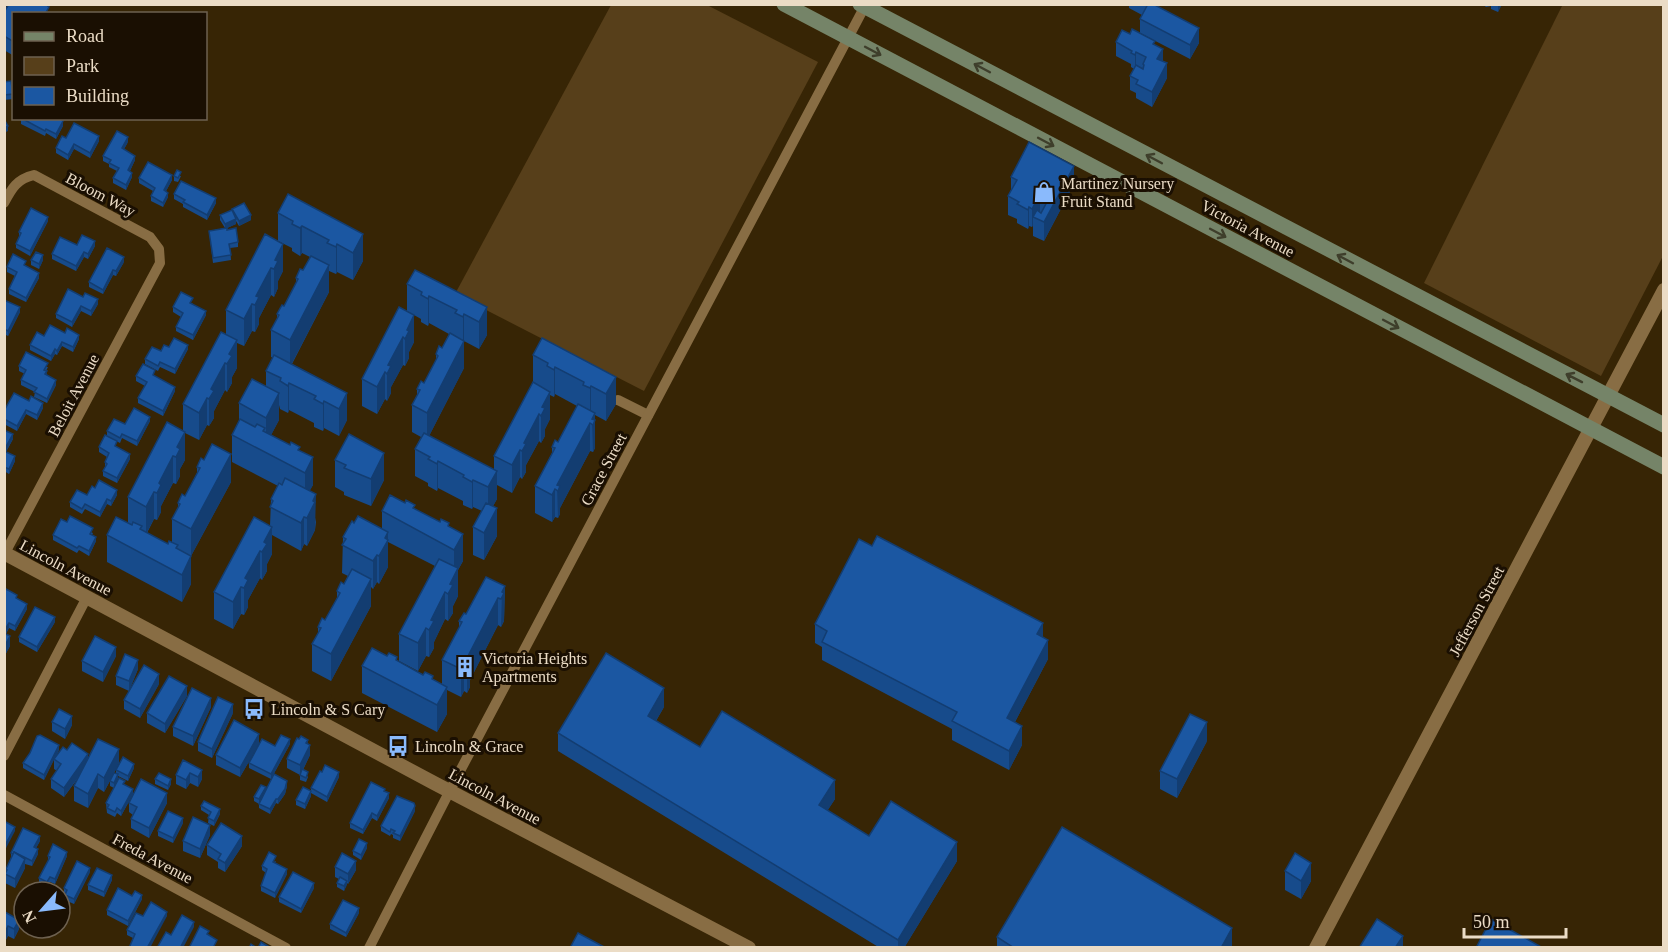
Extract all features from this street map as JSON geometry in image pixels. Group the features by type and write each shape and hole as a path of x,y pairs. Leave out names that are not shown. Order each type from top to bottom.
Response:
{"main road":[{"name":"Victoria Avenue","path":"784,4 1664,467"},
{"name":"Victoria Avenue","path":"864,5 1664,425"}],"street":[{"name":"Grace Street","path":"369,948 864,5"},
{"name":"Bloom Way","path":"4,203 13,186 23,178 34,175 150,237 159,249"},
{"name":"Beloit Avenue","path":"5,553 160,263 159,249"},
{"name":"Jefferson Street","path":"1316,948 1664,290"},
{"path":"618,400 648,415"},
{"name":"Lincoln Avenue","path":"5,553 749,948"},
{"path":"4,756 87,597"},
{"name":"Freda Avenue","path":"4,795 286,948"}],"green space":[{"path":"1563,4 1663,5 1663,256 1601,376 1424,283"},
{"path":"611,5 707,5 818,62 644,391 455,294"}],"building":[{"path":"9,4 45,4 49,7 46,12 12,12 12,41 4,36 4,12"},
{"path":"1148,4 1153,4 1199,28 1190,45 1140,19"},
{"path":"1132,29 1155,41 1153,44 1163,49 1157,59 1167,63 1152,92 1136,84 1138,80 1130,76 1136,65 1143,69 1146,57 1136,52 1135,55 1131,53 1132,51 1116,42 1122,30 1130,34"},
{"path":"11,81 12,94 4,95 4,82"},
{"path":"25,120 63,121 56,134 46,129 45,131"},
{"path":"74,123 99,136 90,153 74,144 68,155 56,148 62,136 66,138"},
{"path":"117,131 128,137 122,148 135,156 128,170 132,173 126,185 113,178 119,168 109,163 111,160 103,156"},
{"path":"1029,142 1074,166 1044,222 1033,217 1037,210 1041,213 1049,198 1040,194 1032,209 1029,207 1028,210 1008,196 1017,180 1011,177"},
{"path":"148,162 172,175 164,190 168,193 163,203 151,196 155,188 139,178"},
{"path":"177,170 181,172 178,178 174,176"},
{"path":"181,181 216,198 207,215 183,202 185,200 174,194"},
{"path":"288,194 363,234 353,253 337,244 336,247 327,243 329,240 302,226 300,228 292,224 293,221 278,213"},
{"path":"244,203 251,215 239,221 232,209"},
{"path":"31,208 48,217 30,251 16,244 21,233 19,232"},
{"path":"232,210 236,219 225,224 220,215"},
{"path":"227,228 227,230 236,228 238,242 229,244 231,255 213,258 209,231"},
{"path":"265,234 283,244 275,260 278,261 274,269 271,268 256,296 259,297 255,305 252,304 244,319 226,310"},
{"path":"82,235 95,241 88,254 84,252 76,266 52,254 60,237 77,245"},
{"path":"107,248 124,257 116,271 113,270 103,290 89,282"},
{"path":"36,252 43,255 39,264 31,260"},
{"path":"13,254 26,261 24,265 39,273 26,298 9,289 17,272 7,267"},
{"path":"311,256 329,265 290,340 271,330 279,315 277,314 282,305 284,306 298,279 296,278 300,269 303,270"},
{"path":"415,270 487,307 479,322 464,314 463,317 455,313 457,310 429,296 428,299 421,295 422,292 407,284"},
{"path":"68,289 83,297 85,293 98,299 91,311 81,306 72,322 56,314"},
{"path":"181,292 193,298 190,303 206,311 193,335 176,327 183,313 173,307"},
{"path":"4,300 20,307 8,331 4,329"},
{"path":"399,307 414,315 405,339 403,337 388,365 391,366 387,374 385,372 377,387 362,379"},
{"path":"50,325 65,333 67,328 79,335 73,347 62,342 51,356 30,345 37,332 44,336"},
{"path":"221,332 237,340 229,354 232,356 227,364 225,363 211,389 214,391 209,399 207,398 199,413 183,404"},
{"path":"450,333 464,341 427,413 412,405 420,390 417,389 421,381 424,383 438,356 436,354 439,346 442,348"},
{"path":"174,338 188,345 175,369 160,362 158,366 145,359 152,347 161,351 164,345 169,347"},
{"path":"542,338 616,377 606,394 591,386 590,388 583,385 584,382 555,367 554,370 547,366 548,363 533,355"},
{"path":"26,352 48,363 44,370 47,371 45,374 56,380 47,399 34,392 37,388 21,380 26,370 19,366"},
{"path":"274,355 347,393 339,409 324,401 323,404 314,399 316,396 289,383 288,386 280,381 281,378 266,371"},
{"path":"143,364 155,370 153,375 175,387 163,411 138,398 147,382 136,376"},
{"path":"252,379 279,393 266,418 239,403"},
{"path":"533,382 550,392 542,407 545,408 541,416 539,414 524,443 526,444 512,465 494,456"},
{"path":"14,393 29,401 31,396 43,403 37,415 26,410 17,426 4,419 4,411"},
{"path":"578,404 595,413 592,419 595,420 593,425 590,423 557,485 560,486 558,491 555,489 552,495 535,486 555,448 552,447 555,440 558,442"},
{"path":"134,408 150,417 137,441 122,434 120,438 107,431 114,419 125,424"},
{"path":"240,419 255,427 257,424 265,428 263,431 290,445 291,442 300,447 298,450 313,457 305,473 232,435"},
{"path":"167,422 185,432 177,447 180,449 176,457 173,456 159,483 161,485 157,493 154,492 146,507 128,497"},
{"path":"4,430 13,434 4,450"},
{"path":"424,433 497,471 488,487 473,480 472,482 438,461 437,464 428,459 430,457 415,449"},
{"path":"349,434 384,453 371,479 344,468 346,465 335,460"},
{"path":"105,435 117,441 115,446 130,454 117,478 103,471 109,453 99,447"},
{"path":"212,444 231,454 191,529 172,519 180,504 178,503 182,494 185,496 200,468 197,467 201,458 204,460"},
{"path":"4,451 15,456 9,469 4,467"},
{"path":"285,478 316,494 313,501 315,502 307,518 304,517 301,523 270,507 273,501 271,499 279,483 282,485"},
{"path":"99,480 117,490 111,501 107,499 100,512 85,504 82,509 70,502 77,490 87,495 92,486 95,488"},
{"path":"390,495 405,503 406,500 415,505 413,508 440,522 441,519 449,523 448,526 463,534 454,550 382,511"},
{"path":"486,503 497,508 484,533 473,527"},
{"path":"70,516 93,528 90,534 96,537 89,551 79,546 77,548 53,535 61,519 67,522"},
{"path":"358,516 388,532 385,538 388,540 379,556 377,555 373,561 342,545 346,539 343,537 352,521 354,523"},
{"path":"116,517 132,525 133,522 142,526 140,529 168,544 169,541 178,545 176,548 191,556 182,575 107,535"},
{"path":"254,517 272,527 264,542 267,544 262,552 260,551 245,578 248,580 244,588 241,587 233,602 214,592"},
{"path":"877,536 1043,623 1037,634 1048,640 1007,718 1022,726 1009,751 952,721 957,712 822,642 827,631 815,624 859,539 872,546"},
{"path":"439,559 458,568 450,584 453,585 448,594 445,592 431,620 434,621 429,630 426,628 418,643 399,634"},
{"path":"352,569 371,579 331,654 312,644 321,628 318,627 322,618 325,620 340,593 337,591 341,582 344,584"},
{"path":"486,577 505,586 502,592 504,593 501,599 498,598 467,658 470,659 467,665 464,664 461,669 442,660 462,622 459,621 464,613 466,614"},
{"path":"6,589 27,604 15,626 9,623 4,631 4,593"},
{"path":"35,607 55,617 37,647 19,637"},
{"path":"4,633 10,636 4,647"},
{"path":"95,636 116,647 103,672 82,661"},
{"path":"372,648 387,656 389,653 397,657 396,660 423,675 425,672 433,676 432,679 447,687 437,705 362,666"},
{"path":"606,653 664,688 648,716 700,747 722,711 835,780 819,805 869,836 891,801 957,842 898,940 558,733"},
{"path":"125,654 138,660 129,681 116,676"},
{"path":"144,665 159,674 140,709 124,700"},
{"path":"169,676 187,686 165,724 147,713"},
{"path":"192,688 211,698 193,736 173,727"},
{"path":"218,697 233,704 212,749 198,742"},
{"path":"59,709 72,716 65,729 52,722"},
{"path":"1190,714 1207,722 1177,779 1160,771"},
{"path":"234,720 259,734 240,768 216,755"},
{"path":"40,735 59,745 44,775 23,763 37,736"},
{"path":"281,735 290,739 271,774 249,763 262,739 275,746"},
{"path":"301,736 308,740 306,743 310,745 300,765 287,759 297,738"},
{"path":"98,739 119,749 104,778 98,774 88,794 74,786"},
{"path":"72,743 88,754 64,788 51,779 61,764 54,759 63,747 67,750"},
{"path":"123,757 134,764 128,776 116,770"},
{"path":"183,760 202,770 198,777 190,773 186,780 176,775"},
{"path":"325,765 339,772 327,797 311,788"},
{"path":"302,769 308,772 306,778 300,775"},
{"path":"114,773 118,774 114,783 110,781"},
{"path":"159,773 171,779 168,786 155,779"},
{"path":"274,774 287,781 285,789 270,809 259,804"},
{"path":"119,778 125,781 123,784 133,789 121,811 117,808 115,812 107,808 109,805 106,803"},
{"path":"141,779 167,793 149,828 131,819 137,807 129,803"},
{"path":"371,782 389,793 377,816 372,813 363,830 350,823"},
{"path":"261,785 266,787 259,799 254,797"},
{"path":"303,787 311,791 305,804 296,800"},
{"path":"397,796 414,803 415,806 400,836 393,833 395,831 391,829 390,832 381,826"},
{"path":"204,801 220,809 214,821 208,818 211,812 201,806"},
{"path":"168,811 183,818 173,838 158,831"},
{"path":"193,817 210,825 200,849 183,841"},
{"path":"4,821 15,827 4,847"},
{"path":"221,823 242,836 225,863 218,859 221,854 207,845"},
{"path":"1062,827 1232,928 1221,948 1014,948 997,937"},
{"path":"23,828 40,836 34,847 38,849 32,861 14,852 11,853"},
{"path":"359,839 367,843 361,855 353,851"},
{"path":"53,844 67,852 55,879 50,877 48,880 43,880 39,878 50,857 48,856"},
{"path":"14,852 25,859 15,879 5,874"},
{"path":"269,852 276,856 273,862 287,869 275,893 261,886 267,869 262,866"},
{"path":"342,853 356,861 348,874 335,867"},
{"path":"1295,853 1311,863 1301,881 1285,871"},
{"path":"77,861 90,868 74,899 72,898 72,880 68,880"},
{"path":"97,868 112,875 104,892 88,885"},
{"path":"293,872 314,883 301,909 279,897"},
{"path":"340,877 347,881 344,886 337,883"},
{"path":"118,888 132,896 135,891 142,895 128,921 107,910"},
{"path":"343,900 359,908 346,933 330,924"},
{"path":"151,902 167,912 147,948 129,948 135,934 127,930 136,913 143,916"},
{"path":"5,912 12,916 12,928 8,926 4,934"},
{"path":"182,915 194,922 180,948 157,948 166,932 171,935"},
{"path":"1377,919 1403,936 1395,948 1359,948"},
{"path":"1491,919 1543,948 1476,948"},
{"path":"200,926 209,931 207,934 217,940 213,948 189,948"},
{"path":"578,933 606,948 570,948"},
{"path":"261,942 271,948 258,948"}],"place":[{"name":"Martinez Nursery Fruit Stand","path":"1044,192"},
{"name":"Victoria Heights Apartments","path":"465,667"},
{"name":"Lincoln & S Cary","path":"254,709"},
{"name":"Lincoln & Grace","path":"398,746"}]}
